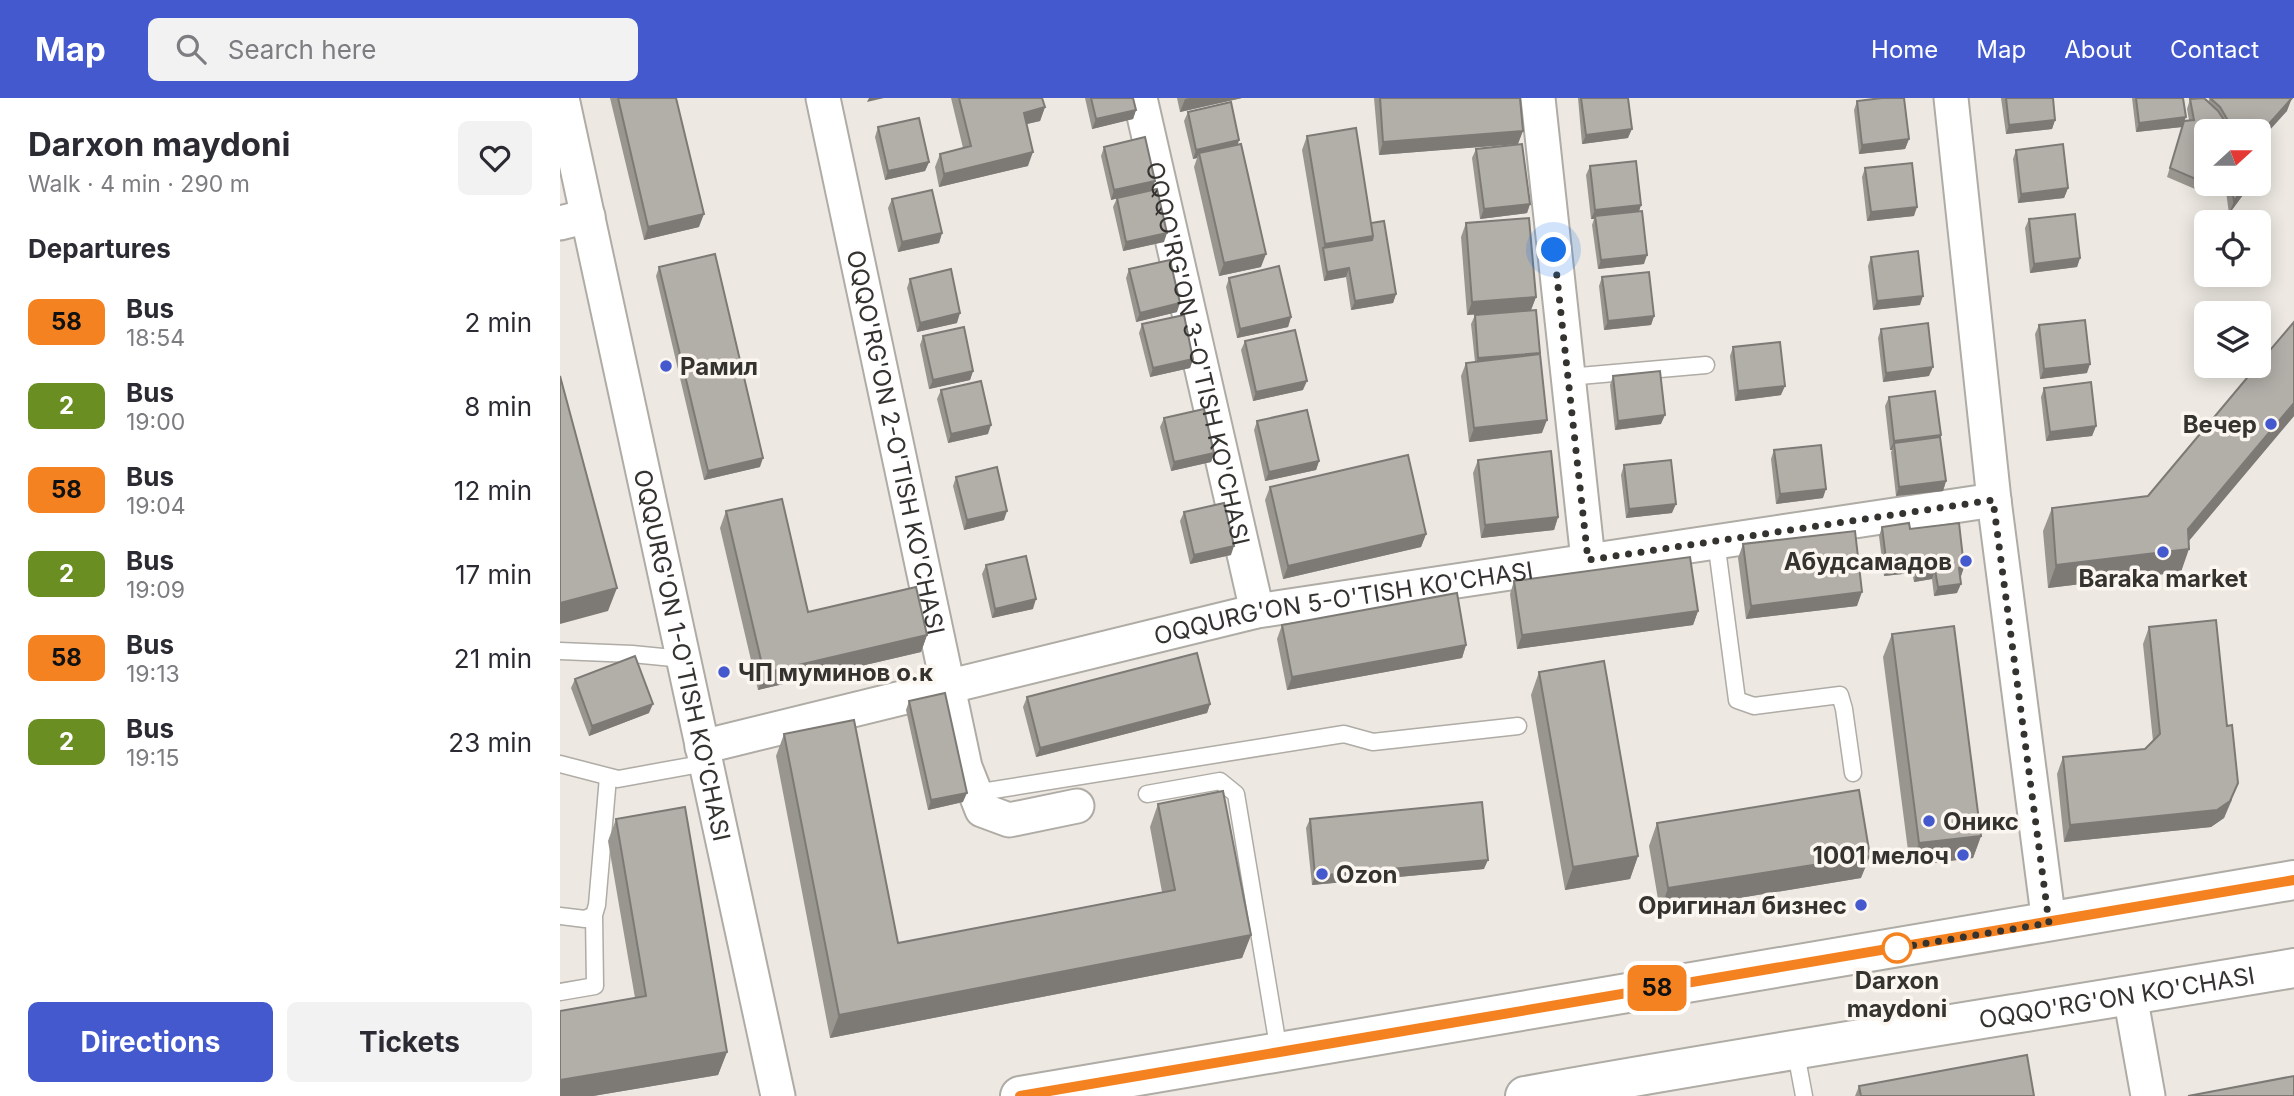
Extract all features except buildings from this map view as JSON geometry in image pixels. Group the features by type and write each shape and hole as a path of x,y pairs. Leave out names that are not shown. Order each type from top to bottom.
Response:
{"main road":[{"path":"1020,1096 1149,1085 1279,1052 2294,880"},
{"name":"OQQO'RG'ON KO'CHASI","path":"1525,1096 1794,1048 2294,968"}],"street":[{"name":"OQQURG'ON 1-O'TISH KO'CHASI","path":"562,98 574,219 683,659 778,1096"},
{"name":"OQQO'RG'ON 2-O'TISH KO'CHASI","path":"823,98 950,686 965,767 982,810 1009,820 1077,806"},
{"name":"OQQO'RG'ON 3-O'TISH KO'CHASI","path":"1140,98 1257,611"},
{"path":"1538,98 1588,560"},
{"path":"1951,98 1993,500 2049,923"},
{"name":"OQQURG'ON 5-O'TISH KO'CHASI","path":"704,755 950,686 1257,611 1993,500"},
{"path":"2130,995 2148,1096"}],"lane":[{"path":"1568,377 1706,365"},
{"path":"1716,541 1737,700 1754,706 1840,695 1853,773"},
{"path":"560,651 683,659"},
{"path":"975,793 1344,734 1373,742 1518,726"},
{"path":"560,764 618,779 704,755"},
{"path":"560,992 595,986 594,915 608,776"},
{"path":"1147,794 1220,781 1236,794 1279,1052"},
{"path":"560,916 585,919 594,915"},
{"path":"1794,1048 1804,1096"}],"bus line":[{"name":"58","path":"1020,1096 2294,880"}],"place":[{"name":"Рамил","path":"666,366"},
{"name":"Вечер","path":"2271,424"},
{"name":"Baraka market","path":"2163,552"},
{"name":"Абудсамадов","path":"1966,561"},
{"name":"ЧП муминов о.к","path":"724,672"},
{"name":"Оникс","path":"1929,821"},
{"name":"1001 мелоч","path":"1963,855"},
{"name":"Ozon","path":"1322,874"},
{"name":"Оригинал бизнес","path":"1861,905"},
{"name":"Darxon maydoni","path":"1897,948"}],"route":[{"path":"1554,250 1588,560 1993,500 2049,923 1897,948"}]}
